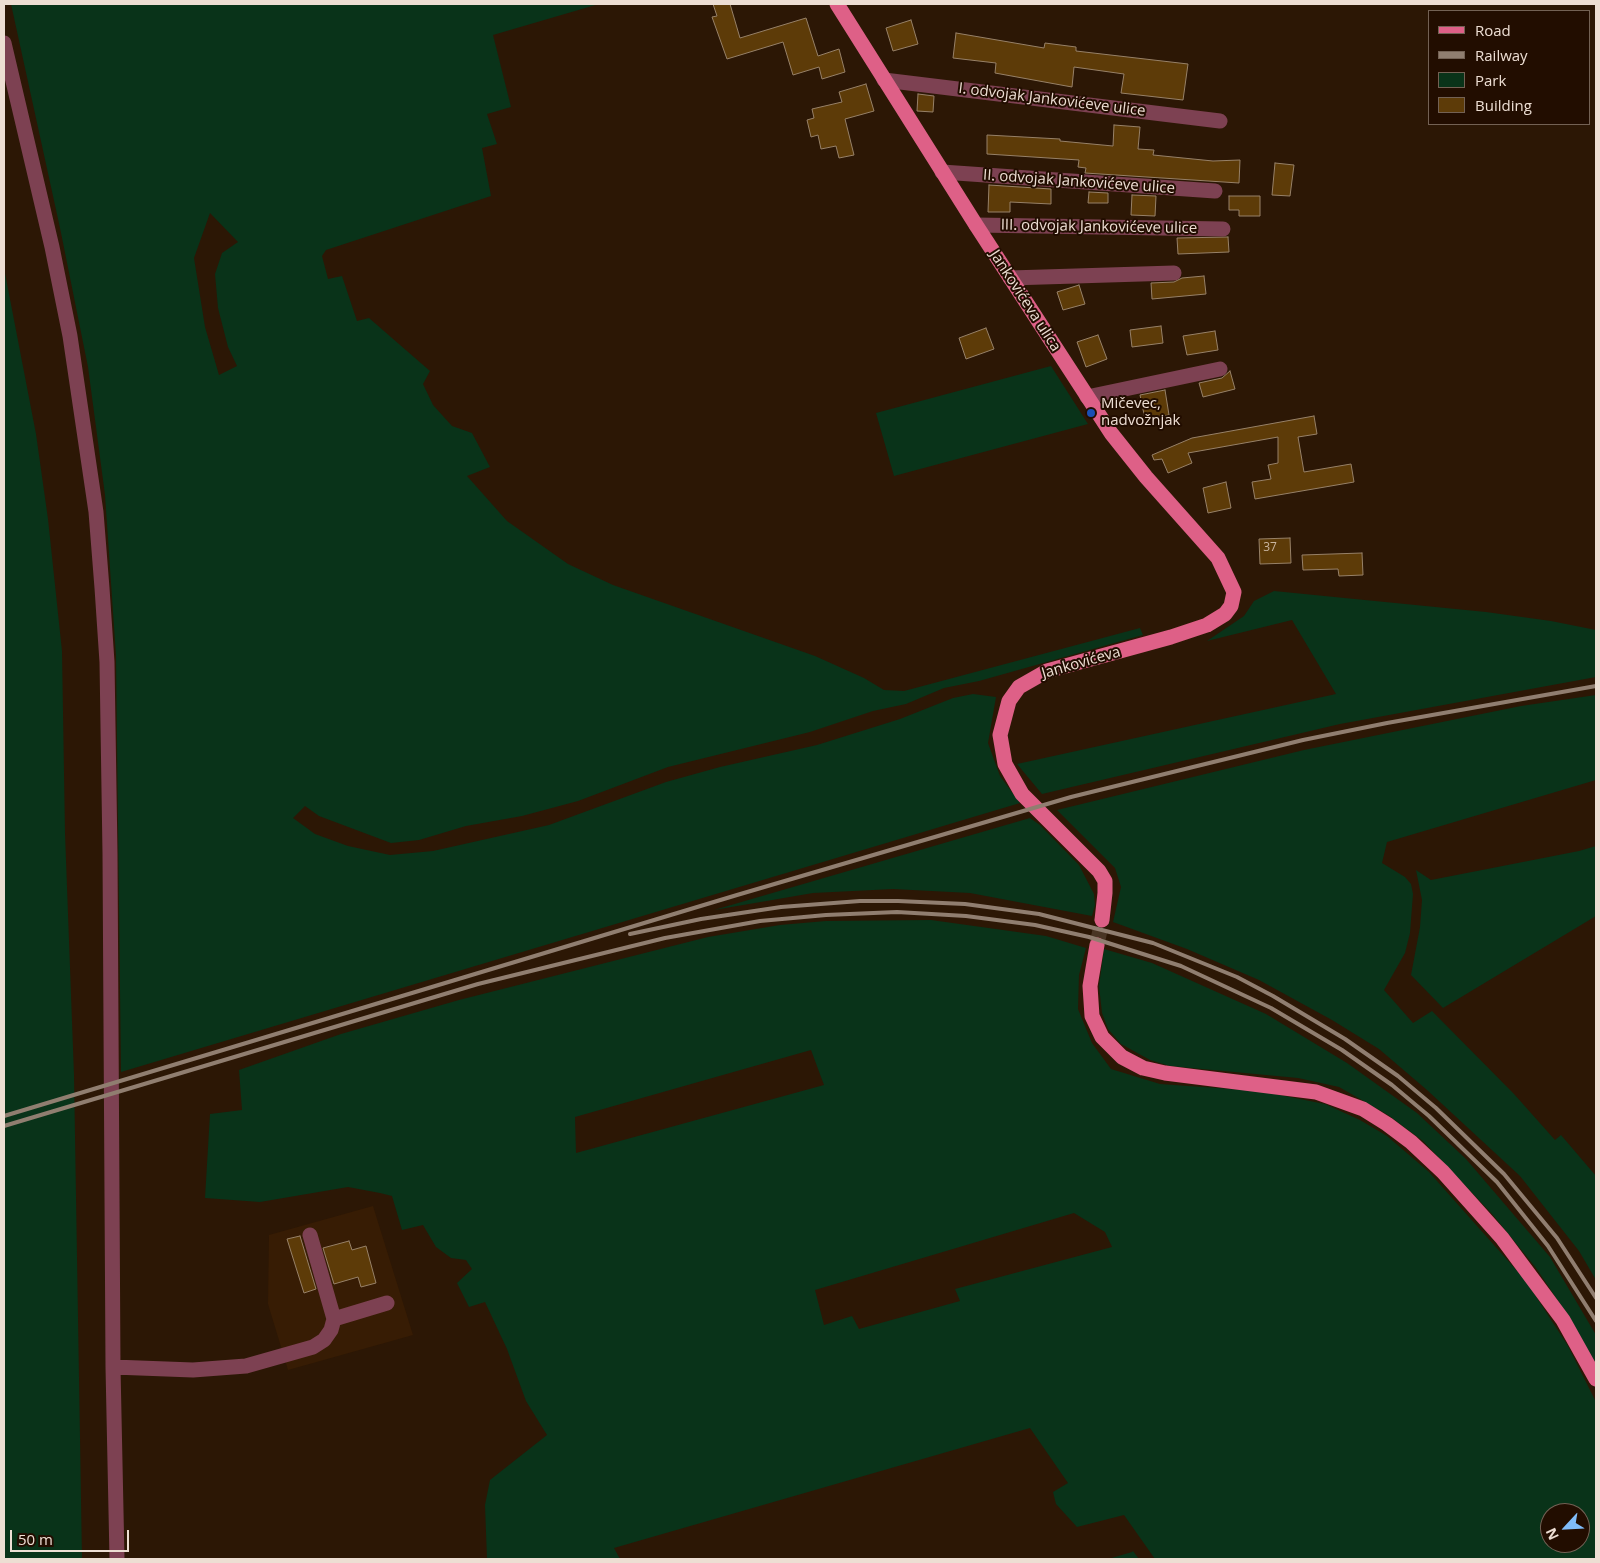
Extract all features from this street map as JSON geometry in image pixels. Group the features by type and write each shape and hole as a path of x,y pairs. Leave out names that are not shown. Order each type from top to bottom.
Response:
{"main road":[{"name":"Jankovićeva ulica","path":"837,4 942,172 1111,433 1146,477 1218,558 1232,585"},
{"name":"Jankovićeva","path":"1102,920 1105,881 1099,871 1022,794 1005,764 1000,744 1005,712 1019,687 1047,671 1171,638 1207,625 1225,614 1231,606 1234,596 1232,585"},
{"path":"1097,945 1090,986 1092,1016 1102,1037 1122,1057 1143,1068 1164,1074 1316,1092 1363,1109 1387,1124 1411,1142 1443,1172 1502,1238 1563,1320 1596,1379"}],"street":[{"path":"4,43 52,247 70,336 85,427 98,541 107,671 113,1367 117,1559"},
{"name":"I. odvojak Jankovićeve ulice","path":"884,80 1220,121"},
{"name":"II. odvojak Jankovićeve ulice","path":"942,172 1215,191"},
{"name":"III. odvojak Jankovićeve ulice","path":"976,225 1223,230"},
{"path":"1010,278 1174,273"},
{"path":"1087,396 1220,369"},
{"path":"113,1367 193,1370 246,1366 313,1347 324,1340 331,1330 334,1319 310,1235"},
{"path":"334,1319 387,1303"}],"shaded area":[{"path":"373,1206 413,1335 288,1370 268,1304 269,1235"}],"green space":[{"path":"11,4 599,4 493,35 511,107 487,114 497,144 482,148 491,196 326,250 322,256 328,279 342,276 357,321 369,318 430,371 423,384 433,405 452,426 472,433 490,467 467,476 507,521 568,564 613,585 815,656 864,678 884,690 904,691 1140,628 1143,635 979,681 944,688 906,704 873,711 810,732 668,767 578,801 522,816 466,826 419,840 391,843 319,816 305,806 293,818 315,834 348,846 390,855 433,851 549,825 666,782 720,767 817,745 900,719 953,698 973,694 996,697 988,743 1000,776 1020,803 121,1072 116,656 105,495 88,367","holes":["210,213 238,242 222,253 215,274 218,308 228,347 237,366 219,375 205,327 194,258"]},
{"path":"4,268 36,434 48,519 62,651 65,833 74,1075 82,1559 4,1559"},
{"path":"1051,366 1088,424 894,476 876,413"},
{"path":"1274,591 1486,612 1551,621 1596,630 1596,677 1340,724 1042,794 1017,764 1336,694 1292,620 1207,641 1244,616 1254,601"},
{"path":"1596,695 1596,780 1387,842 1382,863 1405,877 1411,884 1413,894 1410,933 1405,953 1384,990 1413,1023 1432,1011 1514,1094 1555,1140 1561,1135 1596,1176 1596,1280 1579,1251 1520,1176 1427,1090 1379,1049 1332,1020 1259,980 1187,949 1113,922 1121,887 1115,868 1057,810 1304,750 1521,706"},
{"path":"1030,818 1040,825 1079,865 1094,894 1095,905 1092,916 970,893 893,889 813,893 714,910"},
{"path":"1596,846 1596,916 1443,1008 1411,975 1420,927 1422,900 1416,870 1431,880"},
{"path":"931,920 1046,936 1086,948 1079,975 1078,1009 1092,1043 1111,1069 1160,1084 1260,1091 1325,1104 1360,1120 1387,1136 1429,1172 1526,1281 1568,1346 1596,1402 1596,1559 1155,1559 1124,1515 1077,1527 1056,1504 1053,1492 1068,1483 1030,1428 614,1548 620,1559 487,1559 485,1505 490,1480 547,1435 526,1401 507,1349 485,1302 469,1307 457,1283 472,1269 466,1260 451,1258 436,1247 423,1225 402,1230 392,1196 348,1187 260,1202 205,1198 210,1114 242,1110 239,1070 341,1034 459,1000 708,937 780,925 826,921","holes":["811,1050 824,1085 576,1153 575,1117","1074,1213 1105,1232 1112,1247 955,1289 960,1301 859,1329 852,1316 824,1325 815,1290"]},
{"path":"1104,949 1152,963 1266,1014 1347,1063 1417,1113 1466,1159 1550,1257 1596,1335 1596,1365 1569,1317 1536,1268 1493,1215 1423,1141 1388,1115 1339,1087 1298,1078 1170,1066 1150,1060 1121,1044 1108,1029 1102,1013 1099,986"},
{"path":"1132,1552 1139,1559 1108,1559"}],"building":[{"path":"713,4 730,4 740,38 806,18 818,56 839,49 845,72 822,79 819,67 793,75 783,42 727,59 712,17 717,16"},
{"path":"911,20 918,44 893,51 886,28"},
{"path":"956,33 1044,48 1045,43 1076,47 1076,51 1188,64 1183,100 1121,93 1124,74 1074,67 1072,87 995,73 996,63 953,58"},
{"path":"866,84 874,111 845,119 854,155 839,158 836,146 821,149 818,135 811,137 807,120 814,118 812,109 842,102 839,92"},
{"path":"918,94 934,96 933,112 917,111"},
{"path":"1114,125 1140,127 1138,149 1154,150 1153,155 1213,161 1240,160 1239,183 1085,173 1086,168 1078,167 1079,160 987,154 987,135 1060,139 1060,141 1113,146"},
{"path":"1275,163 1294,165 1290,196 1272,195"},
{"path":"989,185 1051,189 1051,204 1010,202 1010,212 988,212"},
{"path":"1089,192 1108,193 1108,203 1088,203"},
{"path":"1132,195 1156,196 1155,216 1131,215"},
{"path":"1229,196 1260,196 1260,216 1239,216 1239,210 1229,210"},
{"path":"1228,237 1229,252 1178,254 1177,238"},
{"path":"1204,276 1206,294 1152,299 1151,283 1174,282 1182,278"},
{"path":"1079,285 1085,304 1063,310 1057,292"},
{"path":"1161,326 1163,343 1132,347 1130,330"},
{"path":"986,328 994,349 966,359 959,338"},
{"path":"1215,331 1218,350 1187,355 1183,336"},
{"path":"1098,335 1107,359 1086,367 1077,342"},
{"path":"1230,371 1235,389 1203,397 1199,383 1222,378"},
{"path":"1165,390 1169,415 1145,419 1140,395"},
{"path":"1314,416 1317,434 1298,437 1304,472 1351,464 1354,482 1255,499 1252,482 1271,479 1268,465 1278,463 1278,437 1188,453 1192,463 1168,473 1162,459 1154,460 1152,455 1192,438"},
{"path":"1226,482 1231,508 1208,513 1203,488"},
{"path":"1290,538 1291,563 1260,564 1259,539"},
{"path":"1362,553 1363,575 1339,576 1338,569 1303,570 1302,555"},
{"path":"300,1236 316,1289 304,1293 287,1239"},
{"path":"349,1241 352,1250 366,1246 376,1283 361,1287 358,1277 334,1284 323,1248"}],"tunnel":[{"path":"1097,945 1102,920"}],"railway":[{"path":"4,1116 737,895 1071,797 1303,740 1596,686"},
{"path":"630,934 701,919 781,907 860,901 898,901 965,904 1039,914 1153,943 1237,977 1273,996 1345,1039 1398,1076 1436,1108 1504,1174 1557,1238 1596,1298"},
{"path":"4,1126 478,984 665,938 760,921 826,915 897,912 966,916 1035,925 1089,937 1181,966 1271,1008 1342,1050 1392,1085 1429,1116 1497,1182 1548,1246 1596,1321"}],"place":[{"name":"Mičevec, nadvožnjak","path":"1091,413"}]}
